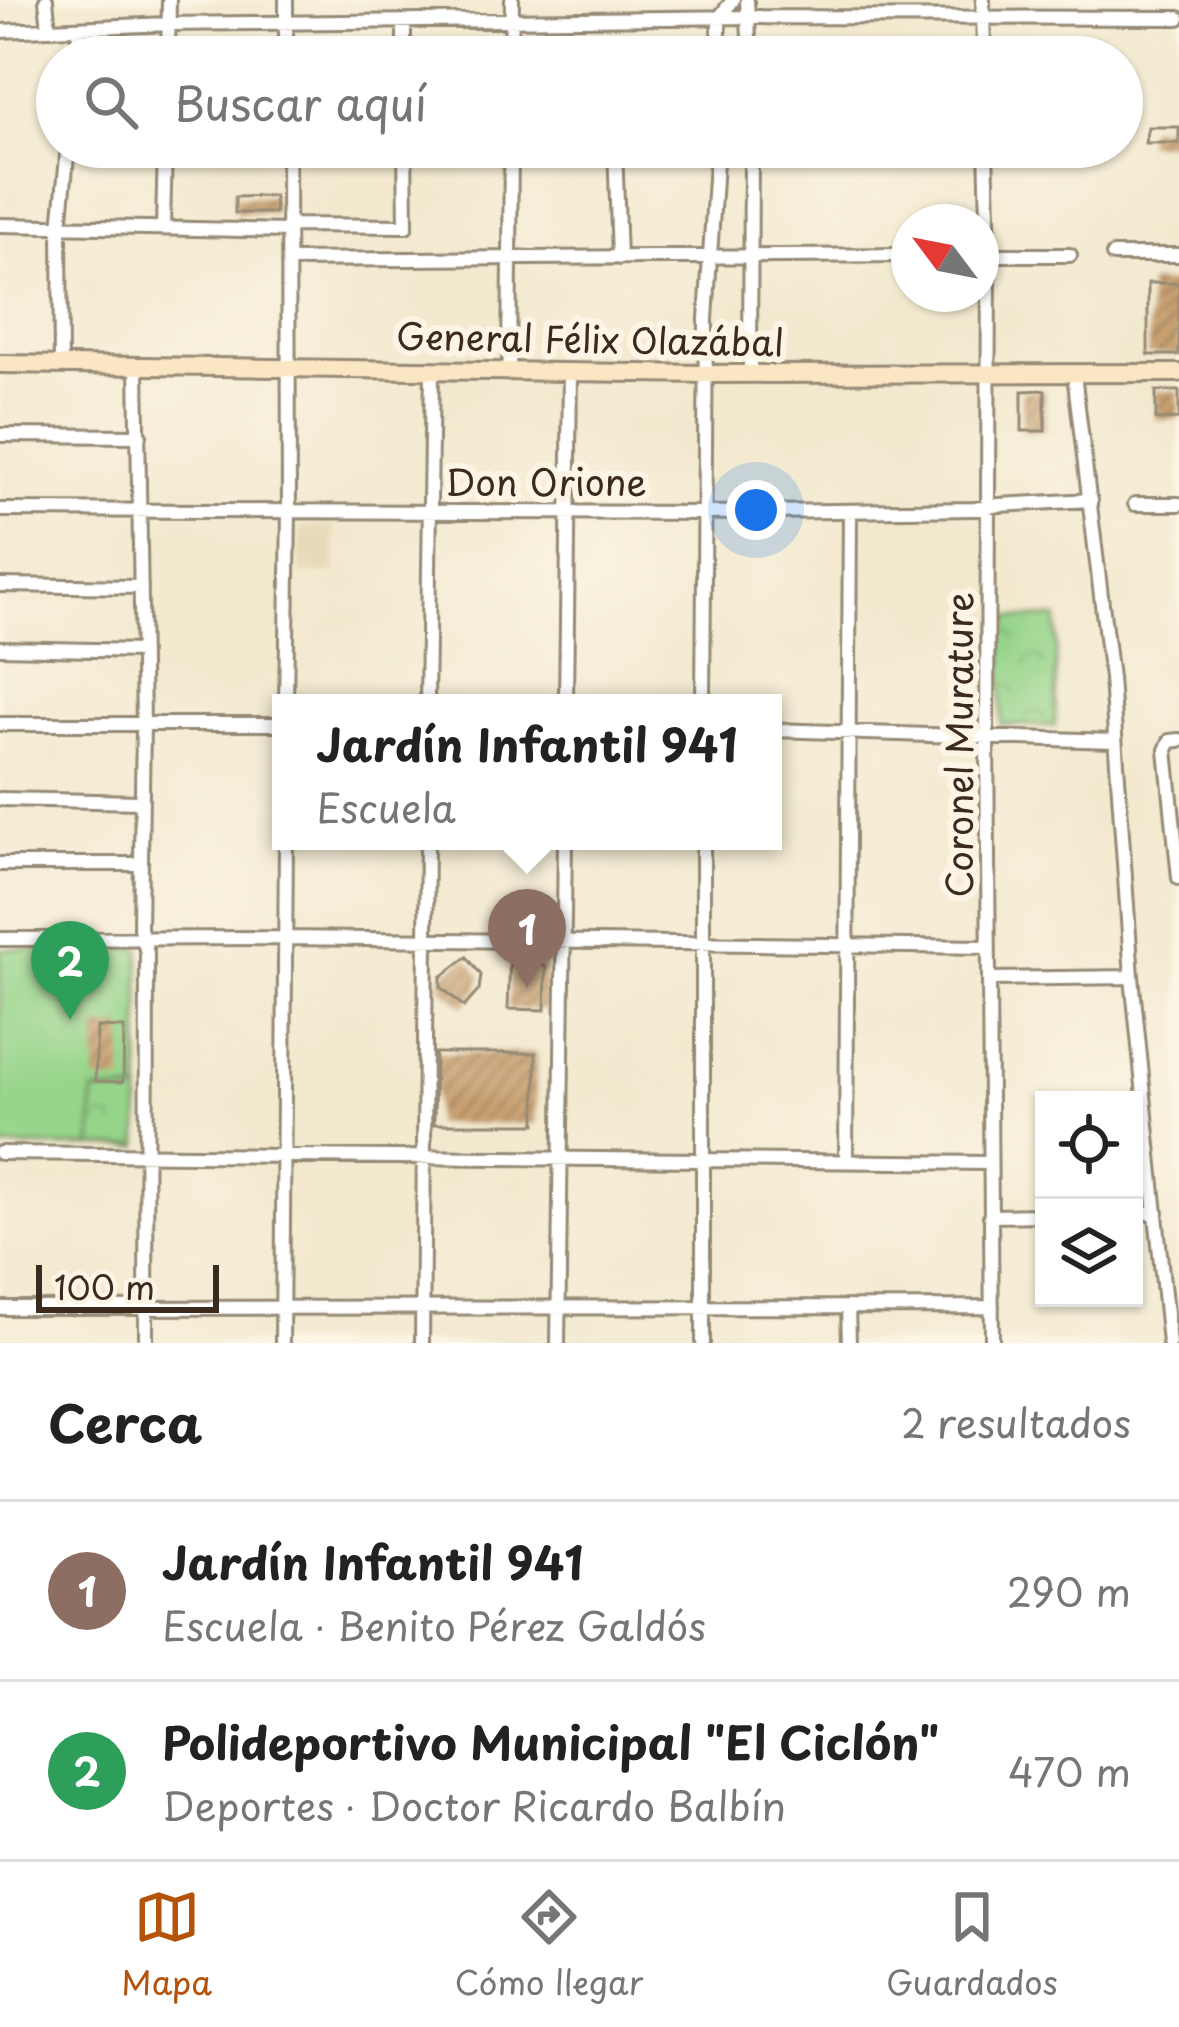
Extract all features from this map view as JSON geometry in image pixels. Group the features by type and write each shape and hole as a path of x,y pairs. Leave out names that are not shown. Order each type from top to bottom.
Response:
{"street":[{"path":"46,0 49,29"},
{"path":"169,0 169,36"},
{"path":"285,36 286,0"},
{"path":"511,36 512,0"},
{"path":"719,36 719,18 733,0"},
{"path":"746,0 750,36"},
{"path":"983,0 983,36"},
{"path":"0,31 169,24 750,17 1179,18"},
{"path":"404,23 404,36"},
{"path":"78,36 79,28"},
{"path":"61,367 60,227 66,168"},
{"path":"163,227 164,168"},
{"path":"286,694 289,168"},
{"path":"0,225 406,226 405,168"},
{"path":"509,371 512,168"},
{"path":"616,168 619,258"},
{"path":"703,694 706,374 716,168"},
{"path":"750,374 751,168"},
{"name":"Coronel Murature","path":"985,204 986,168"},
{"path":"1113,254 1179,255"},
{"path":"290,260 891,255"},
{"path":"999,255 1070,255"},
{"name":"Coronel Murature","path":"986,312 992,1343"},
{"name":"General Félix Olazábal","path":"0,364 570,373 1179,373"},
{"path":"137,368 142,511 140,928 147,953 146,1343"},
{"path":"428,694 433,369"},
{"path":"566,694 570,373"},
{"path":"1074,374 1112,678 1132,977 1168,1343"},
{"path":"0,435 140,436"},
{"name":"Don Orione","path":"0,510 706,513 1091,500"},
{"path":"1135,504 1179,504"},
{"path":"846,1161 850,511"},
{"path":"0,585 141,587"},
{"path":"0,648 142,651"},
{"path":"0,724 272,724"},
{"path":"782,730 1114,741"},
{"path":"1173,742 1179,878"},
{"path":"0,799 142,802"},
{"path":"282,1343 286,850"},
{"path":"422,1343 427,850"},
{"path":"558,1343 565,850"},
{"path":"703,850 703,1343"},
{"path":"0,864 140,864"},
{"path":"0,939 988,947"},
{"path":"990,979 1132,977"},
{"path":"0,1153 989,1163"},
{"path":"1143,1213 1157,1213"},
{"path":"990,1216 1035,1215"},
{"path":"848,1307 849,1343"},
{"path":"0,1308 992,1307"}],"shaded area":[{"path":"300,526 334,526 335,573 300,574"}],"green space":[{"path":"1003,617 1057,618 1055,726 1001,725"},
{"path":"140,948 140,1092 93,1092 92,1147 0,1147 0,949"},
{"path":"93,1091 140,1092 139,1147 92,1147"}],"building":[{"path":"1148,127 1179,127 1179,143 1145,143"},
{"path":"274,196 275,213 235,213 235,197"},
{"path":"1148,283 1179,283 1179,355 1148,355"},
{"path":"1045,390 1045,431 1022,431 1022,391"},
{"path":"1156,391 1179,391 1179,419 1156,420"},
{"path":"467,957 481,975 479,990 464,1007 441,987 441,977"},
{"path":"510,957 534,957 546,968 545,1010 508,1009"},
{"path":"97,1027 124,1028 123,1082 95,1081"},
{"path":"435,1053 536,1053 536,1124 434,1124"}],"place":[{"name":"Jardín Infantil 941","path":"527,988"},
{"name":"Polideportivo Municipal \"El Ciclón\"","path":"70,1020"}]}
